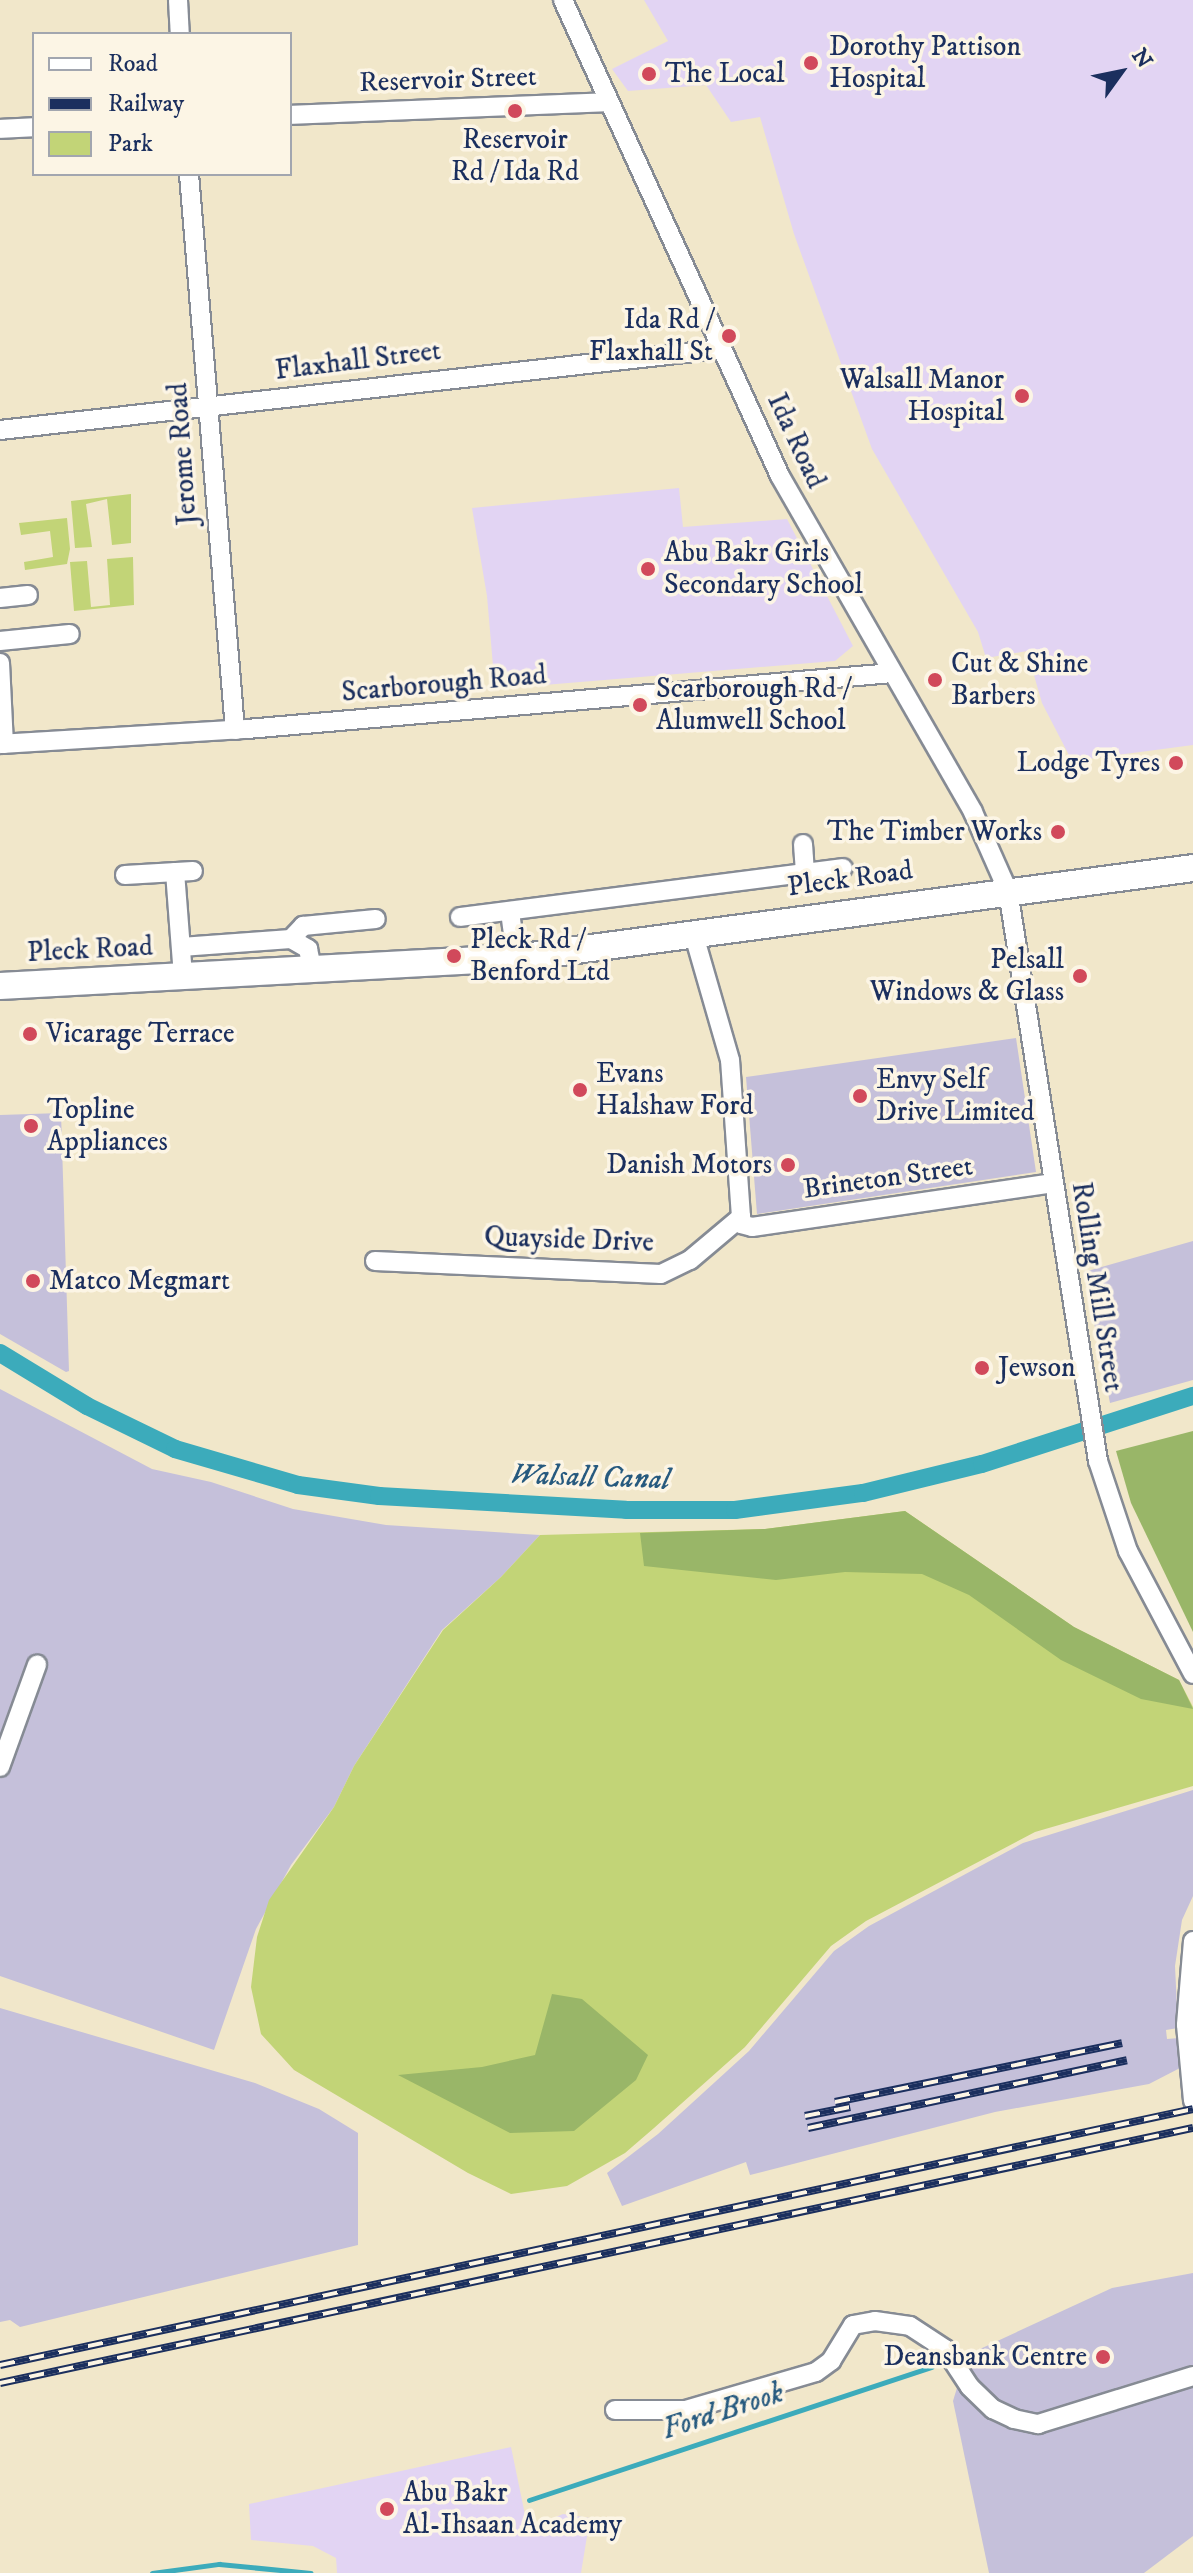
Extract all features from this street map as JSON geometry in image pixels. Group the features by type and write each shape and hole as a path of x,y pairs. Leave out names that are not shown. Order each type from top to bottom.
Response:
{"highway":[{"name":"Pleck Road","path":"0,986 516,958 693,932 1193,868"}],"street":[{"path":"178,0 180,32"},
{"name":"Ida Road","path":"563,0 798,512 977,821 1008,891"},
{"name":"Reservoir Street","path":"292,115 609,102"},
{"path":"0,129 32,127"},
{"name":"Jerome Road","path":"189,176 235,730"},
{"name":"Flaxhall Street","path":"0,430 721,349"},
{"path":"0,598 28,595"},
{"path":"0,641 70,634"},
{"path":"0,663 2,744"},
{"name":"Scarborough Road","path":"2,744 235,730 892,673"},
{"name":"Pleck Road","path":"803,844 805,872"},
{"name":"Pleck Road","path":"460,917 843,868"},
{"name":"Pleck Road","path":"125,875 184,872 183,977"},
{"name":"Rolling Mill Street","path":"1008,891 1098,1461 1124,1541 1193,1674"},
{"path":"510,911 516,958"},
{"name":"Pleck Road","path":"181,947 291,939 303,926 376,919"},
{"path":"693,932 730,1060 741,1217"},
{"path":"291,939 308,949 312,968"},
{"name":"Brineton Street","path":"741,1217 741,1224 752,1227 1052,1183"},
{"name":"Quayside Drive","path":"375,1261 661,1274 690,1260 741,1217"},
{"path":"0,1767 37,1665"},
{"path":"1193,1941 1186,2025 1193,2101"},
{"path":"615,2410 686,2410 816,2372 831,2361 853,2325 875,2321 910,2326 945,2349 970,2387 993,2409 1014,2419 1038,2424 1193,2376"}],"shaded area":[{"name":"Walsall Manor Hospital","path":"644,0 1193,0 1193,745 1072,761 1042,703 1027,651 986,658 978,632 872,449 794,234 760,117 731,122 706,85 628,91 612,69 668,41"},
{"name":"Abu Bakr Girls Secondary School","path":"679,488 683,527 787,519 853,646 835,661 495,689 487,596 472,508"},
{"path":"1016,1038 1036,1172 757,1214 746,1077"},
{"path":"61,1113 69,1371 66,1372 0,1334 0,1115"},
{"path":"1193,1241 1193,1380 1110,1403 1084,1272"},
{"path":"0,1389 152,1469 211,1482 293,1509 386,1525 540,1535 501,1577 442,1630 354,1766 334,1807 291,1865 256,1929 214,2050 0,1976"},
{"path":"1193,1790 1193,1896 1182,1920 1175,1966 1178,2028 1166,2030 1167,2039 1179,2038 1180,2068 1149,2084 995,2112 750,2175 746,2162 622,2206 607,2173 658,2134 749,2051 834,1951 869,1926 1023,1843"},
{"path":"0,2008 255,2083 319,2109 358,2133 358,2245 20,2327 10,2320 0,2322"},
{"path":"1193,2273 1193,2536 1144,2573 989,2573 953,2401 967,2355 1112,2288"},
{"name":"Abu Bakr Al-Ihsaan Academy","path":"511,2447 528,2529 563,2514 590,2518 581,2573 337,2573 336,2558 313,2546 251,2540 249,2504"}],"green space":[{"path":"131,494 131,543 112,545 107,499 86,504 92,547 75,548 71,501"},
{"path":"67,518 70,549 67,564 25,570 24,562 53,557 50,531 21,535 19,523"},
{"path":"133,557 134,605 74,611 70,562 87,561 91,607 110,605 107,559"},
{"path":"1193,1431 1193,1632 1131,1503 1116,1451"},
{"path":"905,1511 1074,1627 1179,1680 1193,1707 1193,1786 1035,1832 866,1921 831,1946 745,2047 654,2128 625,2153 567,2186 511,2194 468,2173 294,2070 261,2034 251,1987 257,1937 269,1900 334,1807 354,1766 443,1630 501,1577 540,1535 765,1529"},
{"path":"905,1511 1074,1627 1179,1680 1193,1709 1141,1699 1061,1660 969,1595 922,1574 845,1572 776,1580 644,1566 640,1533 765,1529"},
{"path":"552,1994 582,1999 648,2055 636,2080 574,2131 510,2133 398,2075 482,2067 535,2055"}],"waterway":[{"name":"Walsall Canal","path":"0,1353 87,1406 175,1449 298,1485 379,1496 626,1510 735,1510 863,1493 982,1464 1193,1396"},
{"name":"Ford Brook","path":"529,2500 932,2367"},
{"name":"Ford Brook","path":"152,2573 219,2564 311,2573"}],"railway":[{"path":"835,2102 1122,2043"},
{"path":"808,2128 1127,2060"},
{"path":"805,2116 850,2107"},
{"path":"0,2365 1193,2109"},
{"path":"0,2383 1193,2128"}],"place":[{"name":"Dorothy Pattison Hospital","path":"811,63"},
{"name":"The Local","path":"649,74"},
{"name":"Reservoir Rd / Ida Rd","path":"515,111"},
{"name":"Ida Rd / Flaxhall St","path":"729,336"},
{"name":"Walsall Manor Hospital","path":"1022,396"},
{"name":"Abu Bakr Girls Secondary School","path":"648,569"},
{"name":"Cut & Shine Barbers","path":"935,680"},
{"name":"Scarborough Rd / Alumwell School","path":"640,705"},
{"name":"Lodge Tyres","path":"1176,763"},
{"name":"The Timber Works","path":"1058,832"},
{"name":"Pleck Rd / Benford Ltd","path":"454,956"},
{"name":"Pelsall Windows & Glass","path":"1080,976"},
{"name":"Vicarage Terrace","path":"30,1034"},
{"name":"Evans Halshaw Ford","path":"580,1090"},
{"name":"Envy Self Drive Limited","path":"860,1096"},
{"name":"Topline Appliances","path":"31,1126"},
{"name":"Danish Motors","path":"788,1165"},
{"name":"Matco Megmart","path":"33,1281"},
{"name":"Jewson","path":"982,1368"},
{"name":"Deansbank Centre","path":"1103,2357"},
{"name":"Abu Bakr Al-Ihsaan Academy","path":"387,2509"}]}
